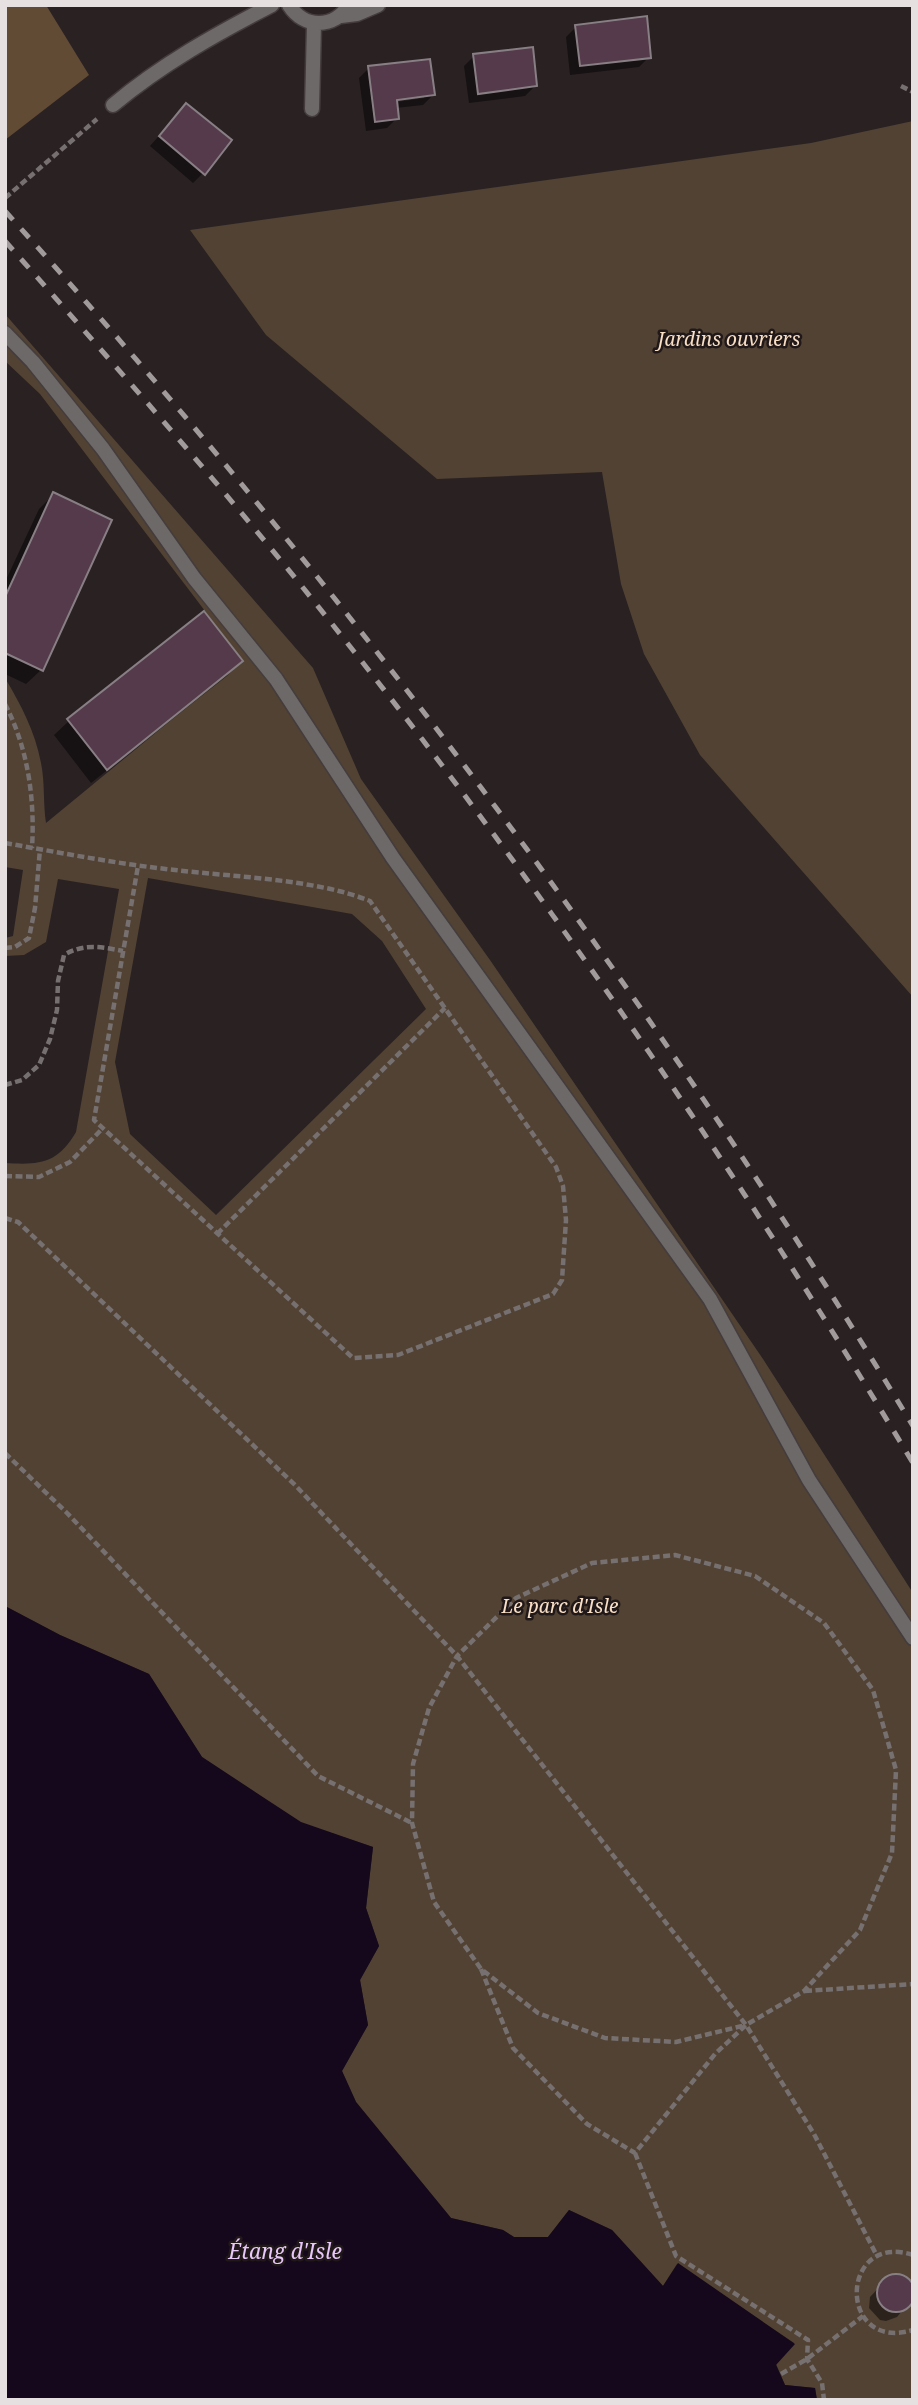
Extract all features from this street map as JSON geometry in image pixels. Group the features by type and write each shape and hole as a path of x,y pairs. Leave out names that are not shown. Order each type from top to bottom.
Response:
{"street":[{"path":"113,105 151,74 272,5"},
{"path":"289,5 296,15 314,24 333,21 345,10 357,14 378,5"},
{"path":"312,109 314,24"},
{"path":"5,332 103,449 194,578 276,679 393,858 710,1299 809,1480 913,1638"}],"path":[{"path":"901,86 913,92"},
{"path":"5,198 113,105"},
{"path":"5,704 23,749 30,785 32,848"},
{"path":"5,843 138,866 309,885 353,893 370,901 556,1167 563,1186 566,1220 562,1280 552,1294 398,1355 353,1357 94,1120 138,866"},
{"path":"5,948 15,947 29,938 35,908 40,849"},
{"path":"5,1085 22,1080 39,1065 50,1039 57,1010 58,981 64,955 76,948 96,946 123,951"},
{"path":"217,1234 445,1007"},
{"path":"5,1176 38,1177 70,1162 103,1128"},
{"path":"5,1218 18,1222 295,1485 457,1656 746,2025 814,2134 877,2256"},
{"path":"5,1453 67,1513 318,1776 412,1823"},
{"path":"635,2153 715,2054 746,2025 804,1991 860,1930 892,1853 896,1770 873,1690 824,1623 755,1576 675,1555 592,1563 516,1598 457,1656 429,1708 423,1730 414,1764 412,1823 434,1902 481,1969 513,2048 587,2124 635,2153 676,2256 808,2340 807,2359 822,2383 824,2400"},
{"path":"481,1969 538,2013 605,2038 676,2042 746,2025"},
{"path":"804,1991 913,1984"},
{"path":"913,2255 890,2252 877,2256 866,2264 859,2275 856,2289 856,2303 872,2326 884,2332 899,2334 913,2330"},
{"path":"781,2374 807,2359 863,2316"}],"green space":[{"name":"Jardins ouvriers","path":"913,121 913,997 700,755 644,654 621,584 602,472 437,479 266,335 190,230 811,143"},
{"name":"Le parc d'Isle","path":"5,314 313,668 361,779 490,960 763,1359 913,1593 913,2400 817,2400 815,2388 785,2385 776,2364 794,2343 677,2264 663,2286 612,2230 569,2210 548,2237 514,2237 503,2230 451,2218 356,2102 342,2071 368,2025 360,1980 379,1946 366,1908 373,1847 301,1823 202,1757 149,1674 60,1635 5,1606 5,1163 28,1164 46,1160 62,1151 76,1132 119,889 58,879 46,942 24,955 5,956 5,938 13,936 23,870 5,867 5,678 35,740 43,778 46,823 243,661 40,394 5,361","holes":["148,878 352,914 382,941 426,1009 216,1215 130,1134 115,1062"]}],"shaded area":[{"path":"5,5 46,5 89,75 5,140"}],"water":[{"name":"Étang d'Isle","path":"5,1606 60,1635 149,1674 202,1757 301,1822 373,1847 366,1908 379,1946 360,1980 368,2025 342,2071 356,2102 451,2218 503,2230 514,2237 548,2237 569,2210 612,2230 663,2286 678,2263 795,2344 776,2365 785,2385 815,2388 817,2400 5,2400"}],"building":[{"path":"647,16 651,58 580,66 575,25"},
{"path":"533,47 537,86 478,94 473,54"},
{"path":"430,59 435,95 397,100 399,119 375,122 368,66"},
{"path":"186,103 232,140 205,175 159,136"},
{"path":"53,492 112,520 43,671 5,653 5,597"},
{"path":"204,611 243,661 107,770 67,719"},
{"path":"896,2274 909,2280 915,2293 909,2306 896,2312 883,2306 877,2293 883,2280"}],"railway":[{"path":"5,211 254,499 373,646 488,797 600,950 708,1106 812,1264 913,1426"},
{"path":"5,241 264,540 465,796 622,1013 698,1124 913,1463"}]}
